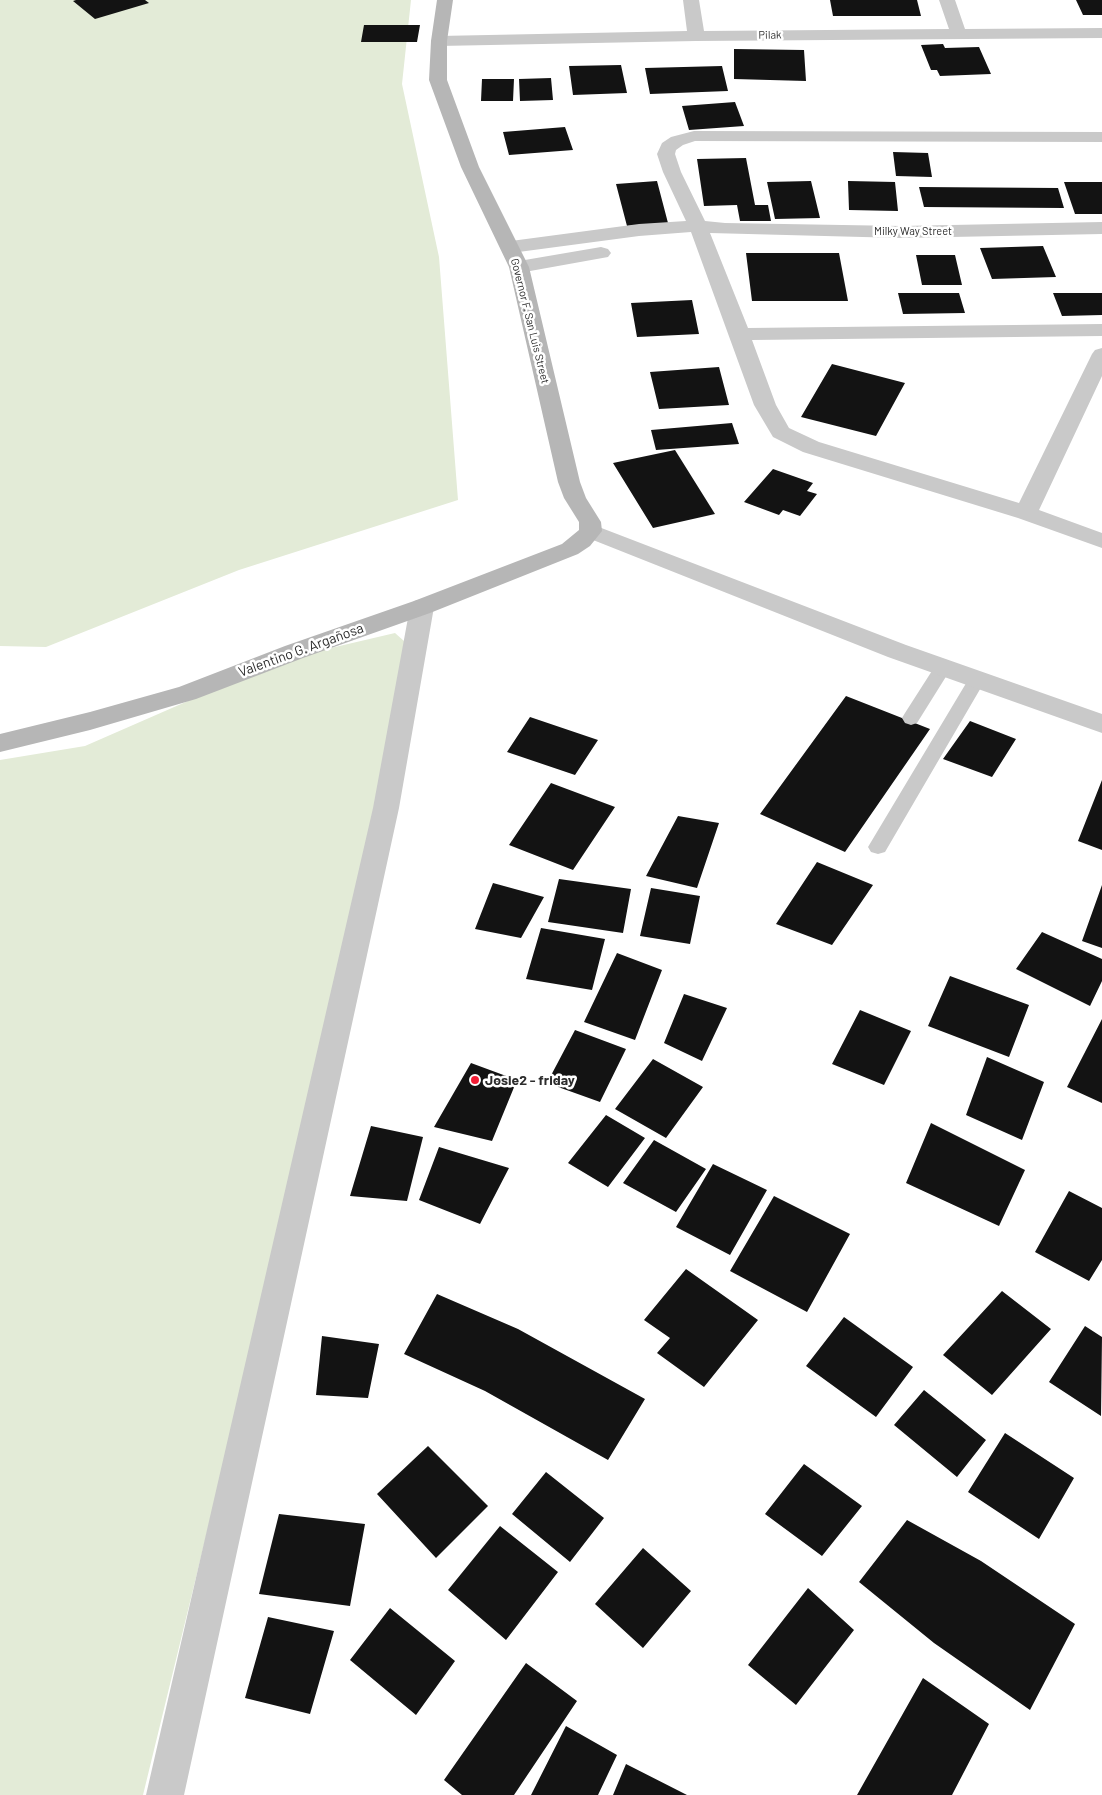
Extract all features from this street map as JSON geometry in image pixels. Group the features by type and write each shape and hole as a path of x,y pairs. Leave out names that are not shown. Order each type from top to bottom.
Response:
{"street":[{"name":"Governor F. San Luis Street","path":"445,0 438,41 438,80 470,167 511,247 519,267 569,482 575,498 590,522 590,531"},
{"path":"691,0 696,36"},
{"path":"947,0 958,34"},
{"name":"Pilak","path":"438,41 696,36 1102,33"},
{"path":"1102,137 694,136 677,141 668,147 666,154 672,172 700,231 740,334 765,406 781,432 811,447 1026,514 1102,541"},
{"name":"Milky Way Street","path":"700,231 725,229 901,232 1102,228"},
{"path":"511,247 639,230 700,231"},
{"path":"519,267 700,231"},
{"path":"740,334 1102,330"},
{"path":"1026,514 1102,354"},
{"path":"590,531 943,667 1102,724"},
{"name":"Valentino G. Argañosa","path":"0,743 90,721 187,693 294,652 422,607 570,549 582,541 590,531"},
{"path":"165,1795 386,808 422,607"}],"lane":[{"path":"911,718 943,667"},
{"path":"878,847 977,679"}],"green space":[{"path":"0,0 411,0 402,84 439,257 458,500 239,570 46,647 0,646"},
{"path":"395,633 413,649 275,1253 143,1795 0,1795 0,760 85,746 284,659"}],"building":[{"path":"145,0 149,3 95,19 73,1"},
{"path":"830,0 917,0 921,16 833,16"},
{"path":"1076,0 1102,0 1102,15 1083,15"},
{"path":"364,25 420,25 417,42 361,42"},
{"path":"943,44 945,48 979,47 991,74 940,76 937,70 931,70 921,45"},
{"path":"734,49 804,50 806,81 734,79"},
{"path":"621,65 627,93 573,95 569,66"},
{"path":"722,66 728,91 650,94 645,68"},
{"path":"551,78 553,100 520,101 519,79"},
{"path":"482,79 514,79 513,101 481,101"},
{"path":"735,102 744,126 689,130 682,106"},
{"path":"565,127 573,150 509,155 503,132"},
{"path":"893,152 928,153 932,177 896,176"},
{"path":"746,158 755,205 768,205 771,221 740,221 737,205 704,206 697,159"},
{"path":"657,181 668,223 627,226 616,184"},
{"path":"811,181 820,218 775,219 767,182"},
{"path":"848,181 895,182 898,211 849,210"},
{"path":"1064,182 1102,182 1102,214 1075,214"},
{"path":"919,187 1058,188 1064,208 924,207"},
{"path":"1043,246 1056,277 992,279 980,248"},
{"path":"746,253 839,253 848,301 752,301"},
{"path":"916,255 955,255 962,285 922,285"},
{"path":"898,293 959,293 965,313 903,314"},
{"path":"1053,293 1102,293 1102,315 1062,316"},
{"path":"692,300 699,334 637,337 631,303"},
{"path":"832,364 905,383 876,436 801,417"},
{"path":"719,367 729,405 659,409 650,372"},
{"path":"732,423 739,444 656,450 651,430"},
{"path":"675,450 715,514 653,528 613,463"},
{"path":"773,469 813,483 807,491 817,494 800,516 783,510 779,515 744,502"},
{"path":"846,696 930,729 845,852 760,814"},
{"path":"530,717 598,740 575,775 507,752"},
{"path":"970,721 1016,739 992,777 943,759"},
{"path":"1102,780 1102,850 1078,841"},
{"path":"551,783 615,807 573,870 509,845"},
{"path":"678,816 719,823 697,888 646,876"},
{"path":"817,862 873,885 832,945 776,924"},
{"path":"559,879 631,889 623,933 548,922"},
{"path":"493,883 544,897 521,938 475,929"},
{"path":"1102,885 1102,948 1082,941"},
{"path":"651,888 700,896 690,944 640,936"},
{"path":"541,928 605,939 592,990 526,979"},
{"path":"1042,932 1102,959 1102,981 1090,1006 1016,969"},
{"path":"617,953 662,970 635,1040 584,1022"},
{"path":"950,976 1029,1005 1009,1057 928,1026"},
{"path":"684,994 727,1008 702,1061 664,1043"},
{"path":"860,1010 911,1031 884,1085 832,1064"},
{"path":"1102,1019 1102,1103 1067,1087"},
{"path":"575,1030 626,1049 600,1102 547,1083"},
{"path":"987,1057 1044,1082 1022,1140 966,1115"},
{"path":"653,1059 703,1087 666,1138 615,1109"},
{"path":"471,1063 517,1080 492,1141 434,1127"},
{"path":"606,1115 645,1138 608,1187 568,1163"},
{"path":"931,1123 1025,1170 999,1226 906,1183"},
{"path":"371,1126 423,1137 407,1201 350,1196"},
{"path":"654,1140 706,1169 676,1212 623,1183"},
{"path":"439,1147 509,1168 480,1224 419,1200"},
{"path":"713,1164 767,1190 730,1255 676,1227"},
{"path":"1069,1191 1102,1208 1102,1260 1089,1281 1035,1252"},
{"path":"774,1196 850,1234 807,1312 730,1271"},
{"path":"686,1269 758,1320 704,1387 657,1353 670,1338 644,1320"},
{"path":"1002,1291 1051,1329 992,1395 943,1355"},
{"path":"437,1294 518,1329 645,1399 608,1460 485,1391 404,1354"},
{"path":"844,1317 913,1367 876,1417 806,1366"},
{"path":"1085,1326 1102,1337 1101,1416 1049,1382"},
{"path":"322,1336 379,1344 368,1398 316,1395"},
{"path":"924,1390 986,1440 957,1477 894,1425"},
{"path":"1005,1433 1074,1478 1039,1539 968,1492"},
{"path":"428,1446 488,1506 436,1558 377,1494"},
{"path":"804,1464 862,1506 822,1556 765,1514"},
{"path":"546,1472 604,1518 570,1562 512,1514"},
{"path":"279,1514 365,1524 350,1606 259,1594"},
{"path":"907,1520 981,1561 1075,1624 1030,1710 934,1643 859,1582"},
{"path":"500,1526 558,1572 506,1640 448,1590"},
{"path":"643,1548 691,1591 643,1648 595,1604"},
{"path":"808,1588 854,1630 796,1705 748,1665"},
{"path":"390,1608 455,1661 416,1715 350,1660"},
{"path":"268,1617 334,1631 310,1714 245,1698"},
{"path":"526,1663 577,1701 514,1795 462,1795 444,1780"},
{"path":"923,1678 989,1724 952,1795 857,1795"},
{"path":"566,1726 617,1755 598,1795 531,1795"},
{"path":"626,1764 687,1795 613,1795"}],"place":[{"name":"Josie2 - friday","path":"475,1080"}]}
